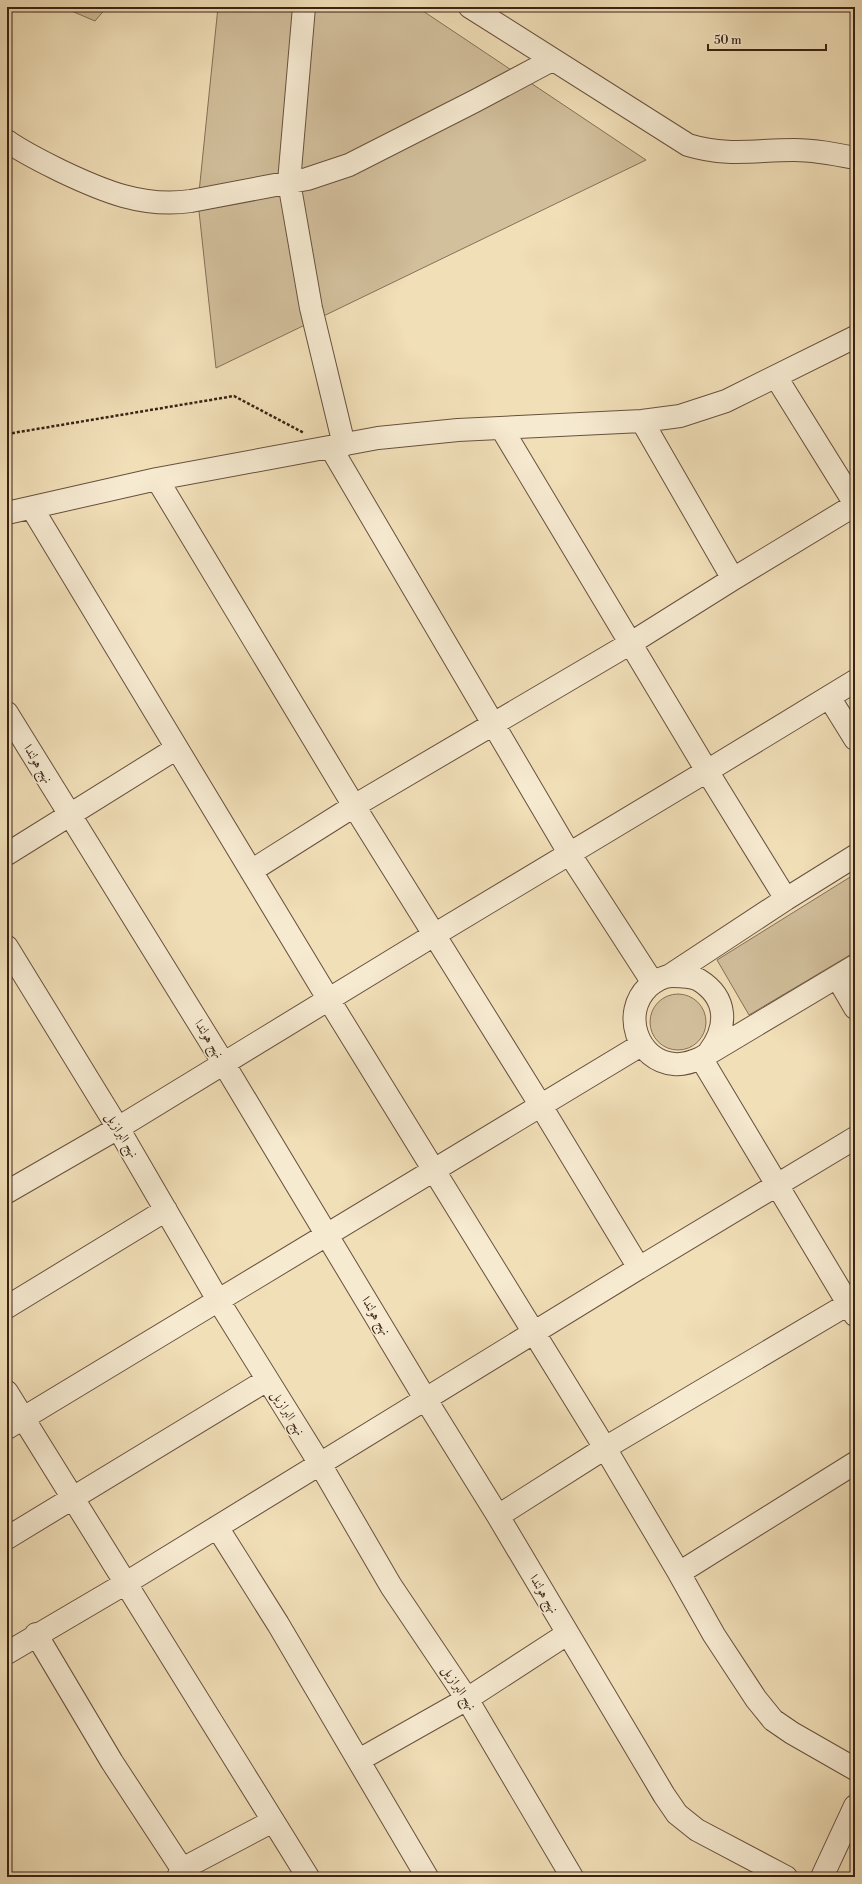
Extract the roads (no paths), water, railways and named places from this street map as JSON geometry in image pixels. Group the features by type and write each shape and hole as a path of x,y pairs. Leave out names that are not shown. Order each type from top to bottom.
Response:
{"street":[{"path":"304,7 289,182 311,308 338,447 492,723 569,853 661,979"},
{"path":"470,7 688,145 706,151 724,153 795,150 834,153 855,158"},
{"path":"7,141 25,153 81,181 113,194 156,203 172,204 313,177 349,165 552,60"},
{"path":"7,513 157,479 338,447 378,438 458,430 642,421 680,416 704,410 726,401 855,337"},
{"path":"251,871 354,806 492,723 631,643 855,505 776,377"},
{"path":"642,421 733,579"},
{"path":"502,429 707,772 786,899"},
{"path":"157,479 354,806 541,1106 639,1268"},
{"path":"32,508 329,1000 605,1448 714,1635 756,1699 774,1720 792,1733 855,1769"},
{"path":"9,1187 118,1128 569,853 707,772 855,681"},
{"path":"829,697 855,738"},
{"name":"نهج هولندا","path":"7,713 224,1064 426,1400 498,1516 664,1795 678,1814 697,1830 786,1877"},
{"path":"7,854 177,748"},
{"path":"855,856 661,979 643,992 636,1005 633,1018 635,1032 641,1045 650,1055 662,1062 688,1063 705,1055 846,972 855,1008"},
{"name":"نهج البرازيل","path":"7,947 118,1128 266,1380 320,1464 390,1586 467,1698 572,1877"},
{"path":"661,979 684,975 698,979 709,988 718,999 723,1013 723,1027 718,1041 705,1055"},
{"path":"15,1423 641,1045"},
{"path":"498,1516 605,1448 853,1306 777,1185 705,1055"},
{"path":"7,1653 36,1634 126,1583 426,1400 533,1332 855,1138"},
{"path":"7,1306 166,1210"},
{"path":"7,1538 266,1380"},
{"path":"7,1392 15,1423 72,1497 207,1712 272,1821 308,1877"},
{"path":"679,1573 855,1463"},
{"path":"217,1527 278,1624 427,1877"},
{"path":"36,1634 180,1873 272,1821"},
{"path":"359,1760 467,1698 567,1634"},
{"path":"822,1877 855,1806"}]}
